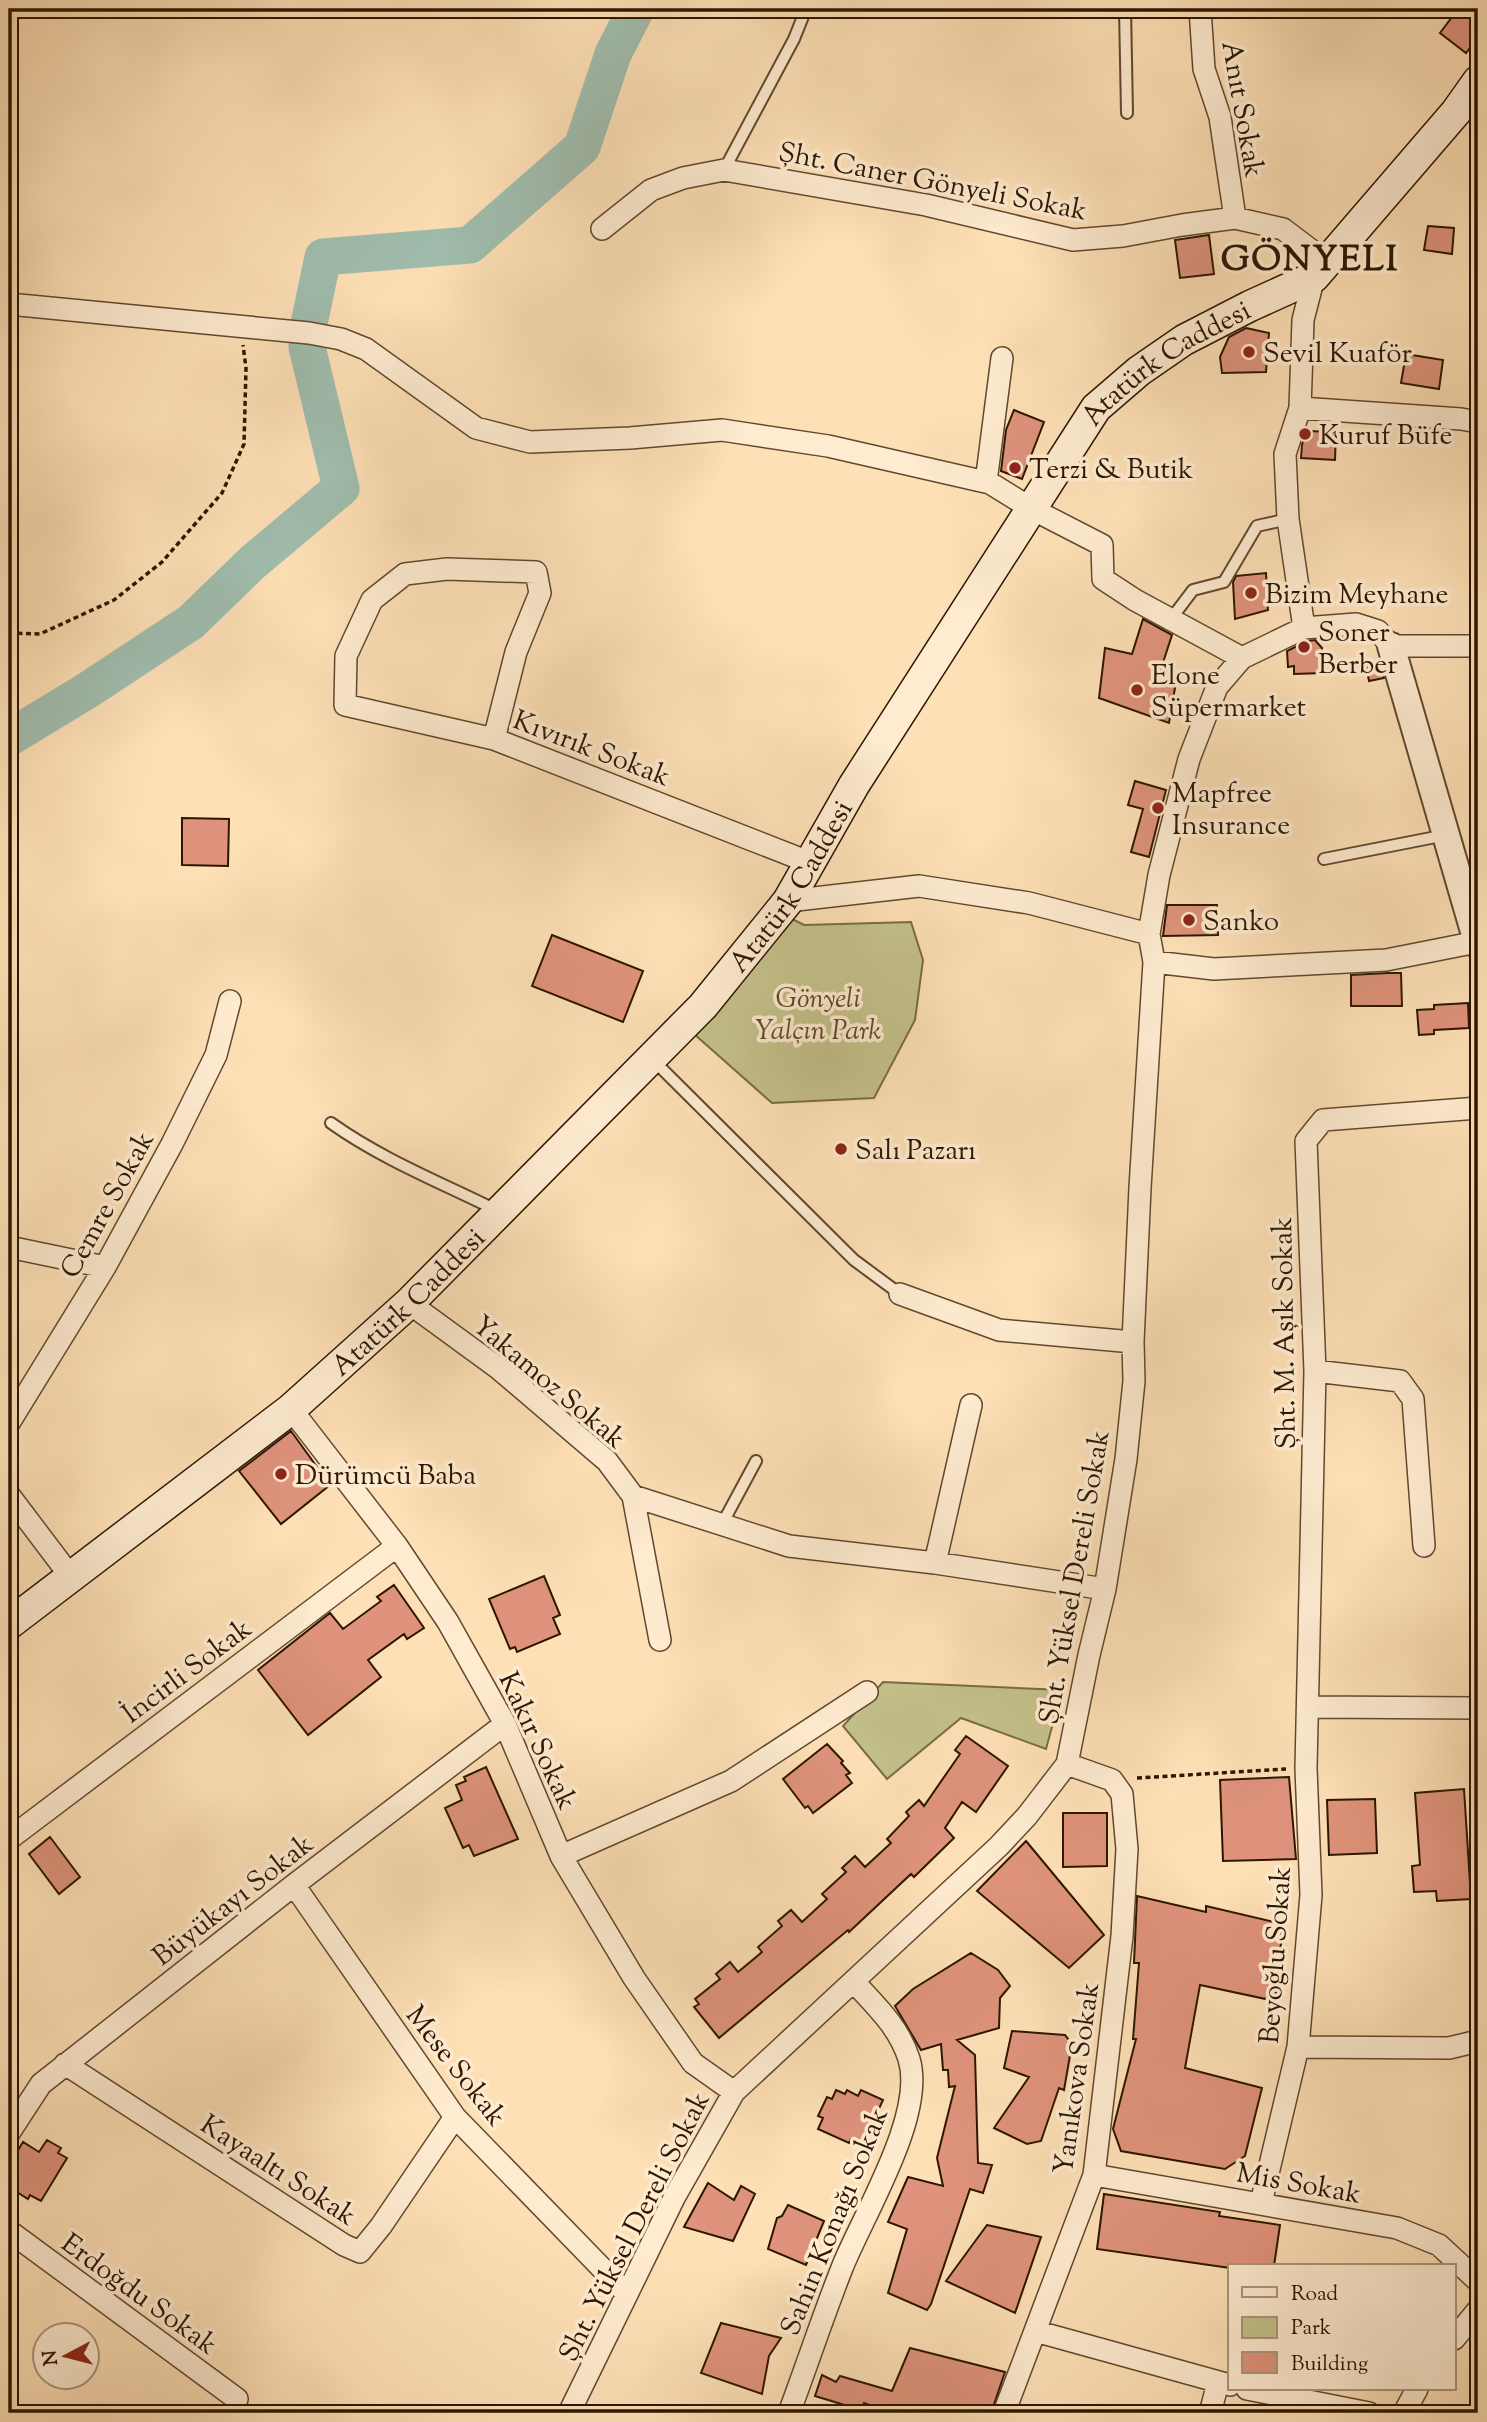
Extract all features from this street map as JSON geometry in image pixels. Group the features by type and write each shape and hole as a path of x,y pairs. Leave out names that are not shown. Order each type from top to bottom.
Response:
{"main road":[{"name":"Atatürk Caddesi","path":"9,1624 291,1409 409,1303 704,1006 788,901 854,785 1096,408 1139,371 1184,340 1321,270 1456,112 1478,81"}],"street":[{"name":"Anıt Sokak","path":"1200,9 1204,69 1220,117 1236,218"},
{"name":"Şht. Caner Gönyeli Sokak","path":"724,170 926,205 1073,240 1123,236 1236,218 1283,229 1321,270"},
{"path":"601,229 651,190 683,178 724,170"},
{"path":"1154,962 1214,969 1386,960 1478,944 1391,646 1378,631 1356,624 1304,628 1288,519 1285,454 1300,408 1303,320 1321,270"},
{"path":"9,304 124,313 241,328 309,332 341,339 366,349 476,428 530,442 630,438 722,430 828,446 986,482 1102,545 1103,579 1135,600 1242,658"},
{"path":"986,482 1002,358"},
{"path":"1300,408 1478,422"},
{"name":"Kıvırık Sokak","path":"494,739 516,652 540,593 536,572 447,569 405,574 372,600 351,645 346,656 345,705 494,739 811,863"},
{"name":"Şht. Yüksel Dereli Sokak","path":"569,2413 675,2196 734,2092 999,1846 1027,1816 1067,1764 1088,1655 1105,1589 1126,1459 1134,1381 1133,1342 1140,1188 1154,962 1149,934 1159,875 1189,759 1217,687 1242,658 1304,628"},
{"path":"1391,646 1478,646"},
{"path":"788,901 919,887 1029,903 1149,934"},
{"name":"Cemre Sokak","path":"9,1423 105,1267 172,1144 216,1055 230,1002"},
{"name":"Şht. M. Aşık Sokak","path":"1309,1707 1315,1371 1306,1141 1323,1120 1478,1108"},
{"path":"9,1247 105,1267"},
{"path":"900,1294 999,1330 1133,1342"},
{"name":"Yakamoz Sokak","path":"409,1303 498,1368 607,1461 633,1496 660,1640"},
{"path":"1315,1371 1401,1381 1413,1399 1424,1546"},
{"path":"935,1563 971,1405"},
{"name":"Kakır Sokak","path":"291,1409 397,1546 448,1622 505,1724 561,1856 634,1978 693,2063 734,2092"},
{"path":"9,1495 71,1577"},
{"path":"633,1496 789,1546 935,1563 1105,1589"},
{"name":"İncirli Sokak","path":"9,1839 397,1546"},
{"path":"561,1856 732,1781 867,1692"},
{"path":"1309,1707 1478,1709"},
{"name":"Beyoğlu Sokak","path":"1261,2203 1298,2047 1311,1895 1306,1768 1309,1707"},
{"name":"Büyükayı Sokak","path":"9,2133 41,2084 65,2064 505,1724"},
{"path":"1067,1764 1112,1780"},
{"name":"Yanıkova Sokak","path":"1004,2413 1094,2175 1122,1936 1127,1849 1122,1794 1112,1780"},
{"name":"Mese Sokak","path":"294,1885 455,2116 626,2293"},
{"name":"Sahin Konağı Sokak","path":"789,2413 843,2267 900,2140 912,2094 909,2060 892,2023 854,1982"},
{"path":"1298,2047 1449,2048 1478,2041"},
{"name":"Kayaaltı Sokak","path":"65,2064 344,2245 360,2252 381,2226 455,2116"},
{"name":"Mis Sokak","path":"1094,2175 1397,2228 1439,2245 1478,2281"},
{"name":"Erdoğdu Sokak","path":"9,2231 237,2399"},
{"path":"1456,2337 1478,2310"},
{"path":"1035,2331 1224,2384 1210,2413"},
{"path":"1252,2390 1369,2413"},
{"path":"1404,2413 1416,2390"}],"lane":[{"path":"724,170 794,39 806,9"},
{"path":"1125,9 1128,113"},
{"path":"1171,619 1193,590 1224,582 1257,526 1288,519"},
{"path":"1324,859 1446,835"},
{"path":"653,1059 854,1260 900,1294"},
{"path":"331,1123 356,1141 500,1212"},
{"path":"721,1526 756,1461"}],"path":[{"path":"9,634 40,634 114,600 162,562 222,493 244,444 246,368 241,328"},
{"path":"1112,1780 1306,1768"}],"green space":[{"name":"Gönyeli Yalçın Park","path":"780,913 804,925 911,922 923,960 915,1020 874,1098 772,1103 693,1033"},
{"path":"883,1682 1062,1690 1046,1749 961,1718 887,1779 843,1726"}],"building":[{"path":"1458,9 1471,9 1478,13 1478,37 1466,53 1440,33"},
{"path":"1428,226 1454,228 1452,254 1424,250"},
{"path":"1209,235 1214,274 1180,278 1175,240"},
{"path":"1246,328 1269,333 1266,372 1222,373 1220,357 1229,337"},
{"path":"1406,354 1443,360 1439,389 1401,383"},
{"path":"1014,410 1044,422 1022,479 1001,471 1006,430"},
{"path":"1306,431 1336,432 1335,460 1301,458"},
{"name":"Bizim Meyhane","path":"1266,573 1268,610 1235,619 1233,582 1236,576"},
{"path":"1143,619 1172,635 1157,681 1176,682 1169,723 1099,698 1105,648 1132,654"},
{"path":"1315,640 1322,648 1323,673 1294,674 1294,666 1288,667 1287,651"},
{"path":"1379,662 1384,678 1369,681 1366,665"},
{"path":"1135,781 1166,790 1149,857 1131,852 1143,809 1128,805"},
{"path":"182,818 229,819 228,866 182,865"},
{"name":"Sanko","path":"1167,905 1217,905 1218,935 1163,936"},
{"path":"552,935 643,971 623,1022 532,986"},
{"path":"1401,973 1402,1006 1351,1006 1351,975"},
{"path":"1468,1003 1469,1028 1434,1030 1434,1034 1419,1035 1417,1010 1434,1009 1434,1005"},
{"name":"Dürümcü Baba","path":"291,1431 330,1485 281,1524 239,1471"},
{"path":"544,1576 560,1615 553,1618 560,1634 517,1652 515,1647 510,1649 489,1599"},
{"path":"394,1585 424,1628 407,1639 404,1634 368,1660 381,1677 308,1735 258,1670 330,1613 343,1629 381,1601 377,1597"},
{"path":"966,1736 1008,1766 976,1812 962,1802 945,1828 954,1838 914,1877 911,1874 849,1932 848,1930 719,2038 694,2007 699,2004 695,1999 720,1979 716,1974 730,1962 738,1972 762,1952 758,1947 782,1926 778,1921 791,1910 802,1922 827,1899 822,1894 846,1872 842,1868 855,1856 865,1867 891,1843 887,1839 909,1816 906,1812 919,1800 924,1806 960,1754 955,1750"},
{"path":"827,1744 843,1761 841,1763 850,1773 846,1775 852,1783 813,1813 808,1806 805,1808 783,1779"},
{"path":"486,1767 518,1839 474,1856 469,1845 463,1848 445,1808 462,1800 456,1785 466,1781 464,1777"},
{"path":"1289,1777 1296,1859 1223,1861 1220,1780"},
{"path":"1464,1789 1471,1899 1437,1901 1436,1891 1414,1892 1412,1866 1420,1865 1415,1793"},
{"path":"1375,1799 1377,1853 1329,1855 1327,1800"},
{"path":"1063,1813 1107,1813 1107,1866 1063,1867"},
{"path":"50,1837 80,1877 59,1894 29,1854"},
{"path":"1026,1841 1104,1935 1069,1968 977,1891"},
{"path":"1137,1896 1206,1912 1206,1906 1283,1924 1275,2001 1200,1985 1185,2068 1262,2088 1245,2156 1225,2169 1121,2151 1113,2129 1136,2039 1133,2039 1139,1963 1134,1963"},
{"path":"971,1953 998,1970 1010,1986 1000,1998 999,2028 957,2040 975,2055 978,2163 992,2165 983,2193 970,2189 927,2310 888,2293 907,2229 888,2222 908,2177 943,2186 937,2158 955,2086 949,2087 948,2070 943,2070 941,2044 921,2050 895,2006 913,1989"},
{"path":"1012,2031 1065,2035 1072,2044 1064,2090 1059,2088 1041,2141 1027,2144 994,2128 1029,2077 1004,2068"},
{"path":"836,2090 845,2094 847,2090 858,2096 861,2090 883,2100 862,2145 851,2139 849,2143 818,2129 823,2118 818,2116 827,2097 832,2099"},
{"path":"47,2140 61,2148 58,2153 67,2158 41,2201 30,2195 28,2199 9,2187 9,2165 23,2142 39,2152"},
{"path":"708,2183 734,2200 741,2186 755,2194 733,2241 684,2227"},
{"path":"1104,2194 1220,2212 1219,2216 1280,2225 1274,2264 1228,2264 1228,2268 1097,2249"},
{"path":"788,2205 824,2221 806,2265 768,2249 777,2218 782,2216"},
{"path":"987,2225 1041,2237 1015,2313 946,2281"},
{"path":"721,2323 781,2338 769,2356 762,2394 701,2373"},
{"path":"910,2348 1005,2372 991,2413 891,2413 864,2403 861,2410 815,2396 822,2375 836,2382 840,2376 892,2391"}],"waterway":[{"path":"309,324 323,257 470,245 582,147 613,54 636,9"},
{"path":"9,738 191,622 253,562 341,488 307,347"}],"place":[{"name":"Sevil Kuaför","path":"1249,352"},
{"name":"Kuruf Büfe","path":"1305,434"},
{"name":"Terzi & Butik","path":"1015,468"},
{"name":"Bizim Meyhane","path":"1251,593"},
{"name":"Soner Berber","path":"1304,647"},
{"name":"Elone Süpermarket","path":"1137,690"},
{"name":"Mapfree Insurance","path":"1158,808"},
{"name":"Sanko","path":"1189,920"},
{"name":"Salı Pazarı","path":"841,1149"},
{"name":"Dürümcü Baba","path":"281,1474"}],"district":[{"name":"GÖNYELI","path":"1310,258"}]}
